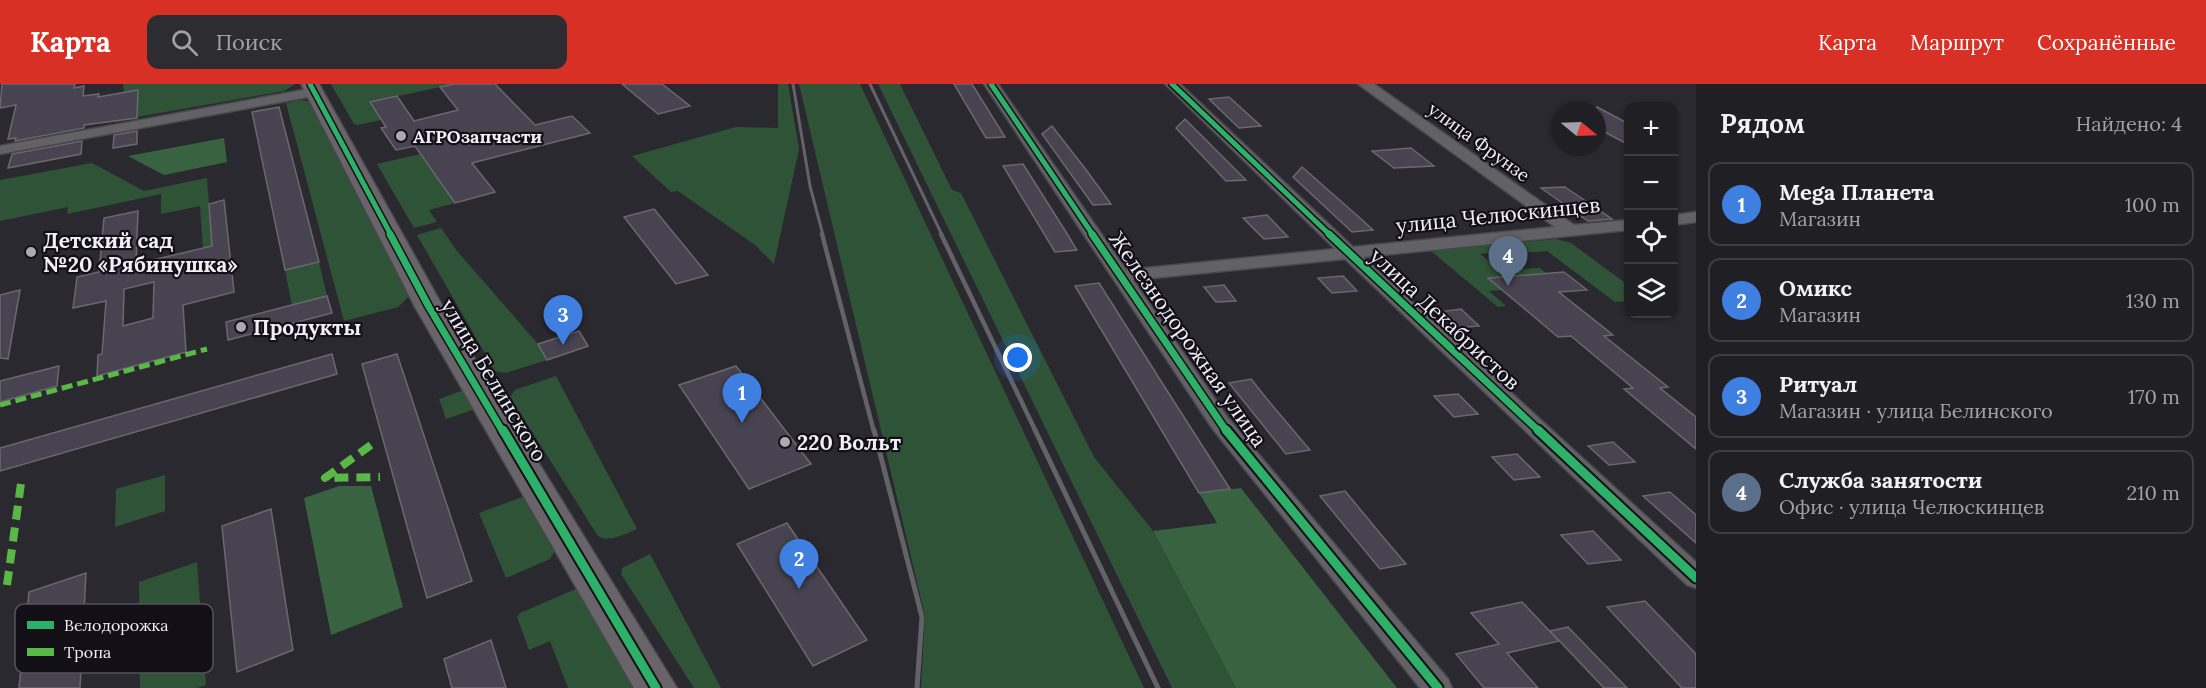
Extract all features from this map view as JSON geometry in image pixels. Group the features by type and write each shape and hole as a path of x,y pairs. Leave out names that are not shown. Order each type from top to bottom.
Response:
{"street":[{"name":"Железнодорожная улица","path":"991,84 1220,423 1438,688"},
{"name":"улица Декабристов","path":"1172,84 1349,254 1696,578"},
{"name":"улица Фрунзе","path":"1365,84 1570,231"},
{"path":"0,150 312,88"},
{"name":"улица Белинского","path":"312,88 429,307 656,688"},
{"path":"1678,219 1696,217"},
{"name":"улица Челюскинцев","path":"1121,276 1624,226"}],"green space":[{"path":"123,84 295,84 284,91 137,117 137,90 124,92"},
{"path":"331,84 454,84 371,102 381,120 357,125 354,124"},
{"path":"778,84 788,84 799,149 774,264 755,245 678,191 671,192 632,156 736,127 778,128"},
{"path":"799,84 860,84 1144,688 921,688 925,616"},
{"path":"878,84 900,84 952,190 961,193 1094,457 1153,531 1236,688 1172,688"},
{"path":"301,100 311,102 411,294 398,307 344,321 286,103"},
{"path":"224,138 227,162 164,175 128,156"},
{"path":"420,154 455,203 429,210 437,222 414,228 377,164"},
{"path":"92,163 144,191 207,178 212,246 203,249 200,206 161,214 161,194 67,214 68,207 0,221 0,180"},
{"path":"441,228 457,251 538,344 547,360 506,373 495,371 417,235"},
{"path":"1556,239 1571,243 1624,282 1624,301 1615,302 1547,251 1521,253 1517,250 1480,254 1501,270 1540,268 1546,273 1489,278 1502,290 1489,291 1506,306 1498,307 1431,251"},
{"path":"319,262 327,296 292,305 285,270"},
{"path":"556,376 637,529 607,539 598,536 510,397 515,390"},
{"path":"464,390 475,409 446,419 439,399"},
{"path":"165,475 165,511 115,527 116,489"},
{"path":"339,486 371,486 403,607 331,635 304,498"},
{"path":"1241,488 1397,688 1236,688 1153,531 1217,523 1199,493"},
{"path":"525,496 556,549 550,559 506,578 479,513"},
{"path":"650,554 721,688 694,688 621,574 622,568"},
{"path":"197,562 200,604 139,604 139,582"},
{"path":"578,588 636,688 568,688 550,641 529,650 517,617 520,613"},
{"path":"140,673 205,673 206,685 197,688 140,688"}],"building":[{"path":"2,84 75,84 74,88 84,86 83,96 99,94 98,97 138,90 137,118 84,125 84,128 15,141 16,138 8,139 16,105 0,108"},
{"path":"454,84 495,84 535,125 572,116 590,133 472,163 495,192 455,203 415,146 396,150 381,128 386,127 370,102 397,96 414,121 458,110 440,87"},
{"path":"622,84 662,84 690,106 658,114"},
{"path":"954,84 972,84 1005,137 986,138"},
{"path":"1229,97 1261,126 1239,128 1209,99"},
{"path":"279,107 319,262 285,270 252,112"},
{"path":"1606,112 1624,121 1624,142 1606,133"},
{"path":"1185,119 1246,180 1226,181 1176,128"},
{"path":"1052,126 1111,204 1093,205 1042,134"},
{"path":"137,131 137,144 113,148 114,135"},
{"path":"82,141 81,154 8,168 12,154"},
{"path":"1411,148 1434,166 1394,168 1372,151"},
{"path":"1023,164 1077,250 1055,252 1003,166"},
{"path":"1302,167 1373,230 1352,232 1293,177"},
{"path":"1565,187 1612,219 1588,221 1541,188"},
{"path":"224,200 234,292 183,305 186,352 97,376 98,355 102,354 106,301 73,308 77,277 99,272 104,218 138,211 136,264 212,246 209,204","holes":["154,282 153,318 123,326 124,289"]},
{"path":"654,209 708,275 676,284 624,217"},
{"path":"1267,215 1288,237 1264,239 1243,218"},
{"path":"1564,272 1587,290 1559,292 1613,335 1604,336 1668,387 1660,388 1696,417 1696,449 1624,389 1633,388 1571,336 1558,337 1488,278"},
{"path":"1343,276 1357,291 1332,293 1318,278"},
{"path":"1099,283 1230,489 1199,493 1075,286"},
{"path":"1224,285 1236,301 1216,302 1204,287"},
{"path":"20,290 8,359 0,358 0,295"},
{"path":"327,296 332,313 228,340 226,322"},
{"path":"1461,309 1479,326 1457,328 1439,312"},
{"path":"579,331 588,346 547,360 538,344"},
{"path":"332,354 337,374 0,471 0,448"},
{"path":"397,354 472,581 427,598 362,364"},
{"path":"59,366 57,386 0,402 0,381"},
{"path":"736,366 811,464 749,489 679,385"},
{"path":"1251,379 1310,450 1286,454 1229,383"},
{"path":"1458,394 1478,414 1454,417 1434,396"},
{"path":"1613,442 1635,462 1609,465 1588,446"},
{"path":"1517,454 1540,477 1514,480 1492,457"},
{"path":"1345,491 1406,564 1380,569 1320,496"},
{"path":"1670,492 1696,515 1696,543 1643,496"},
{"path":"271,509 293,650 237,672 222,526"},
{"path":"787,523 867,640 813,666 737,544"},
{"path":"1593,531 1621,560 1588,564 1561,535"},
{"path":"86,573 84,604 28,604 29,592"},
{"path":"1645,601 1696,654 1696,688 1682,688 1607,607"},
{"path":"1522,602 1559,641 1507,653 1538,688 1484,688 1456,654 1499,644 1471,613"},
{"path":"1568,627 1627,688 1604,688 1550,631"},
{"path":"491,640 506,688 452,688 444,659"},
{"path":"21,673 81,673 80,688 19,688"}],"railway":[{"path":"793,84 810,186 823,235"},
{"path":"870,84 942,235"},
{"path":"822,234 874,432"},
{"path":"941,234 1036,432"},
{"path":"874,430 922,617 917,688"},
{"path":"1035,430 1158,688"}],"marked path":[{"path":"0,405 207,349"},
{"path":"371,445 325,478 380,477"},
{"path":"7,585 22,476"}],"cycle path":[{"path":"310,84 429,307 656,688"},
{"path":"991,84 1220,423 1438,688"},
{"path":"1172,84 1696,578"}],"place":[{"name":"АГРОзапчасти","path":"401,136"},
{"name":"Детский сад №20 «Рябинушка»","path":"31,252"},
{"name":"Служба занятости","path":"1508,286"},
{"name":"Продукты","path":"241,327"},
{"name":"Ритуал","path":"563,345"},
{"name":"Mega Планета","path":"742,423"},
{"name":"220 Вольт","path":"785,442"},
{"name":"Омикс","path":"799,589"}]}
